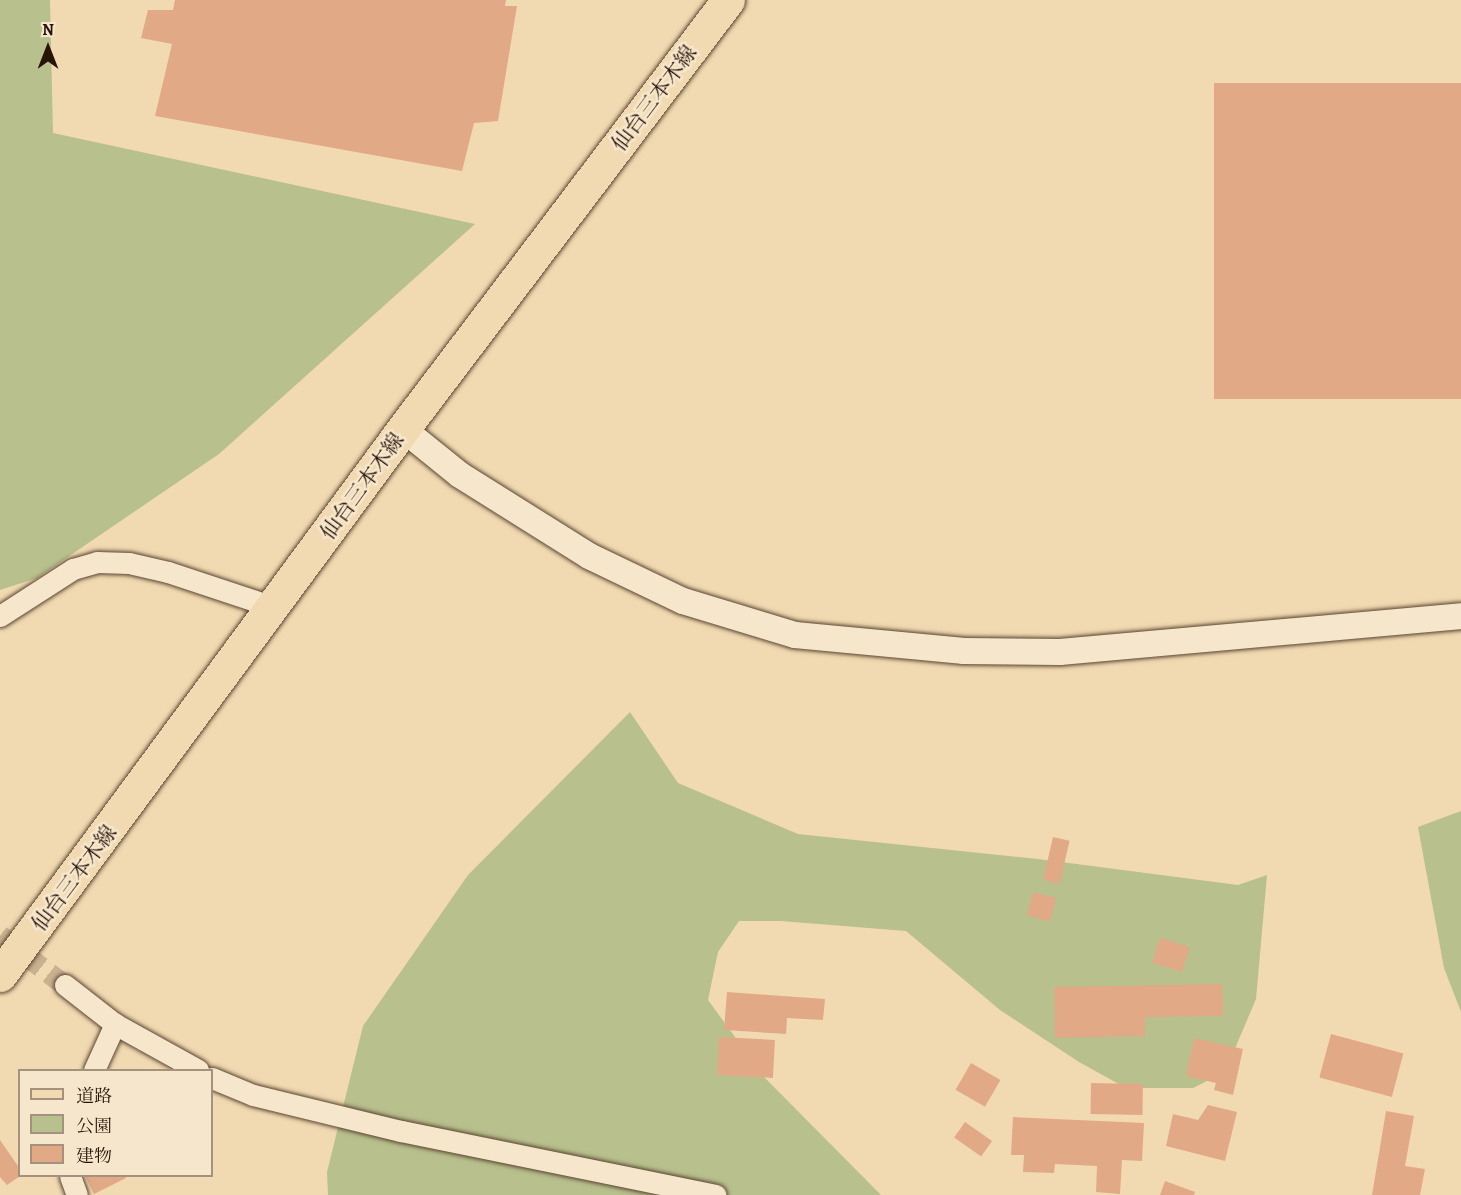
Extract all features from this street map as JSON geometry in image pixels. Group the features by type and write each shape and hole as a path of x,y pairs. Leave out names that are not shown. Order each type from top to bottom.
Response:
{"main road":[{"name":"仙台三本木線","path":"0,975 274,607 403,429 728,0"}],"street":[{"path":"403,429 460,475 589,556 683,601 795,635 964,651 1060,652 1461,615"},
{"path":"0,616 73,569 98,562 129,563 168,572 274,607"},
{"path":"65,985 115,1024 194,1069"},
{"path":"95,1069 115,1024"},
{"path":"213,1078 253,1095 401,1131 716,1195"},
{"path":"70,1177 77,1195"}],"green space":[{"path":"0,0 50,0 53,133 475,224 219,454 37,578 0,590"},
{"path":"630,712 678,783 798,834 1038,859 1238,885 1267,875 1256,999 1225,1072 1193,1088 1126,1088 1079,1062 1000,1010 906,931 781,921 739,921 718,952 708,1000 765,1078 881,1195 328,1195 327,1172 363,1026 468,875"},
{"path":"1461,811 1461,1012 1444,968 1418,827"}],"building":[{"path":"175,0 506,0 505,6 517,6 498,121 474,123 462,171 155,116 172,44 141,38 148,10 173,10"},
{"path":"1214,83 1461,83 1461,399 1214,399"},
{"path":"1053,837 1070,841 1060,884 1043,880"},
{"path":"1033,892 1056,898 1050,921 1027,915"},
{"path":"1160,938 1190,947 1182,972 1152,963"},
{"path":"1222,984 1223,1016 1145,1017 1145,1036 1055,1038 1054,987"},
{"path":"727,992 825,999 823,1020 787,1018 786,1034 724,1030"},
{"path":"1331,1034 1403,1053 1392,1097 1319,1077"},
{"path":"719,1037 775,1040 773,1078 717,1075"},
{"path":"1194,1038 1243,1049 1233,1095 1214,1090 1216,1083 1186,1076"},
{"path":"971,1063 1000,1080 985,1107 956,1090"},
{"path":"1091,1083 1143,1084 1142,1115 1090,1114"},
{"path":"1208,1105 1237,1112 1225,1161 1166,1146 1173,1114 1198,1120"},
{"path":"1386,1111 1414,1116 1405,1166 1425,1169 1420,1195 1372,1195"},
{"path":"1013,1117 1144,1123 1142,1161 1122,1160 1120,1194 1096,1192 1097,1166 1055,1164 1054,1173 1023,1172 1024,1155 1011,1155"},
{"path":"965,1122 992,1141 981,1156 954,1138"},
{"path":"0,1140 18,1166 19,1177 7,1185 0,1177"},
{"path":"86,1177 126,1177 126,1178 94,1194"},
{"path":"1165,1181 1195,1192 1194,1195 1160,1195"}],"tunnel":[{"path":"0,935 65,985"}]}
